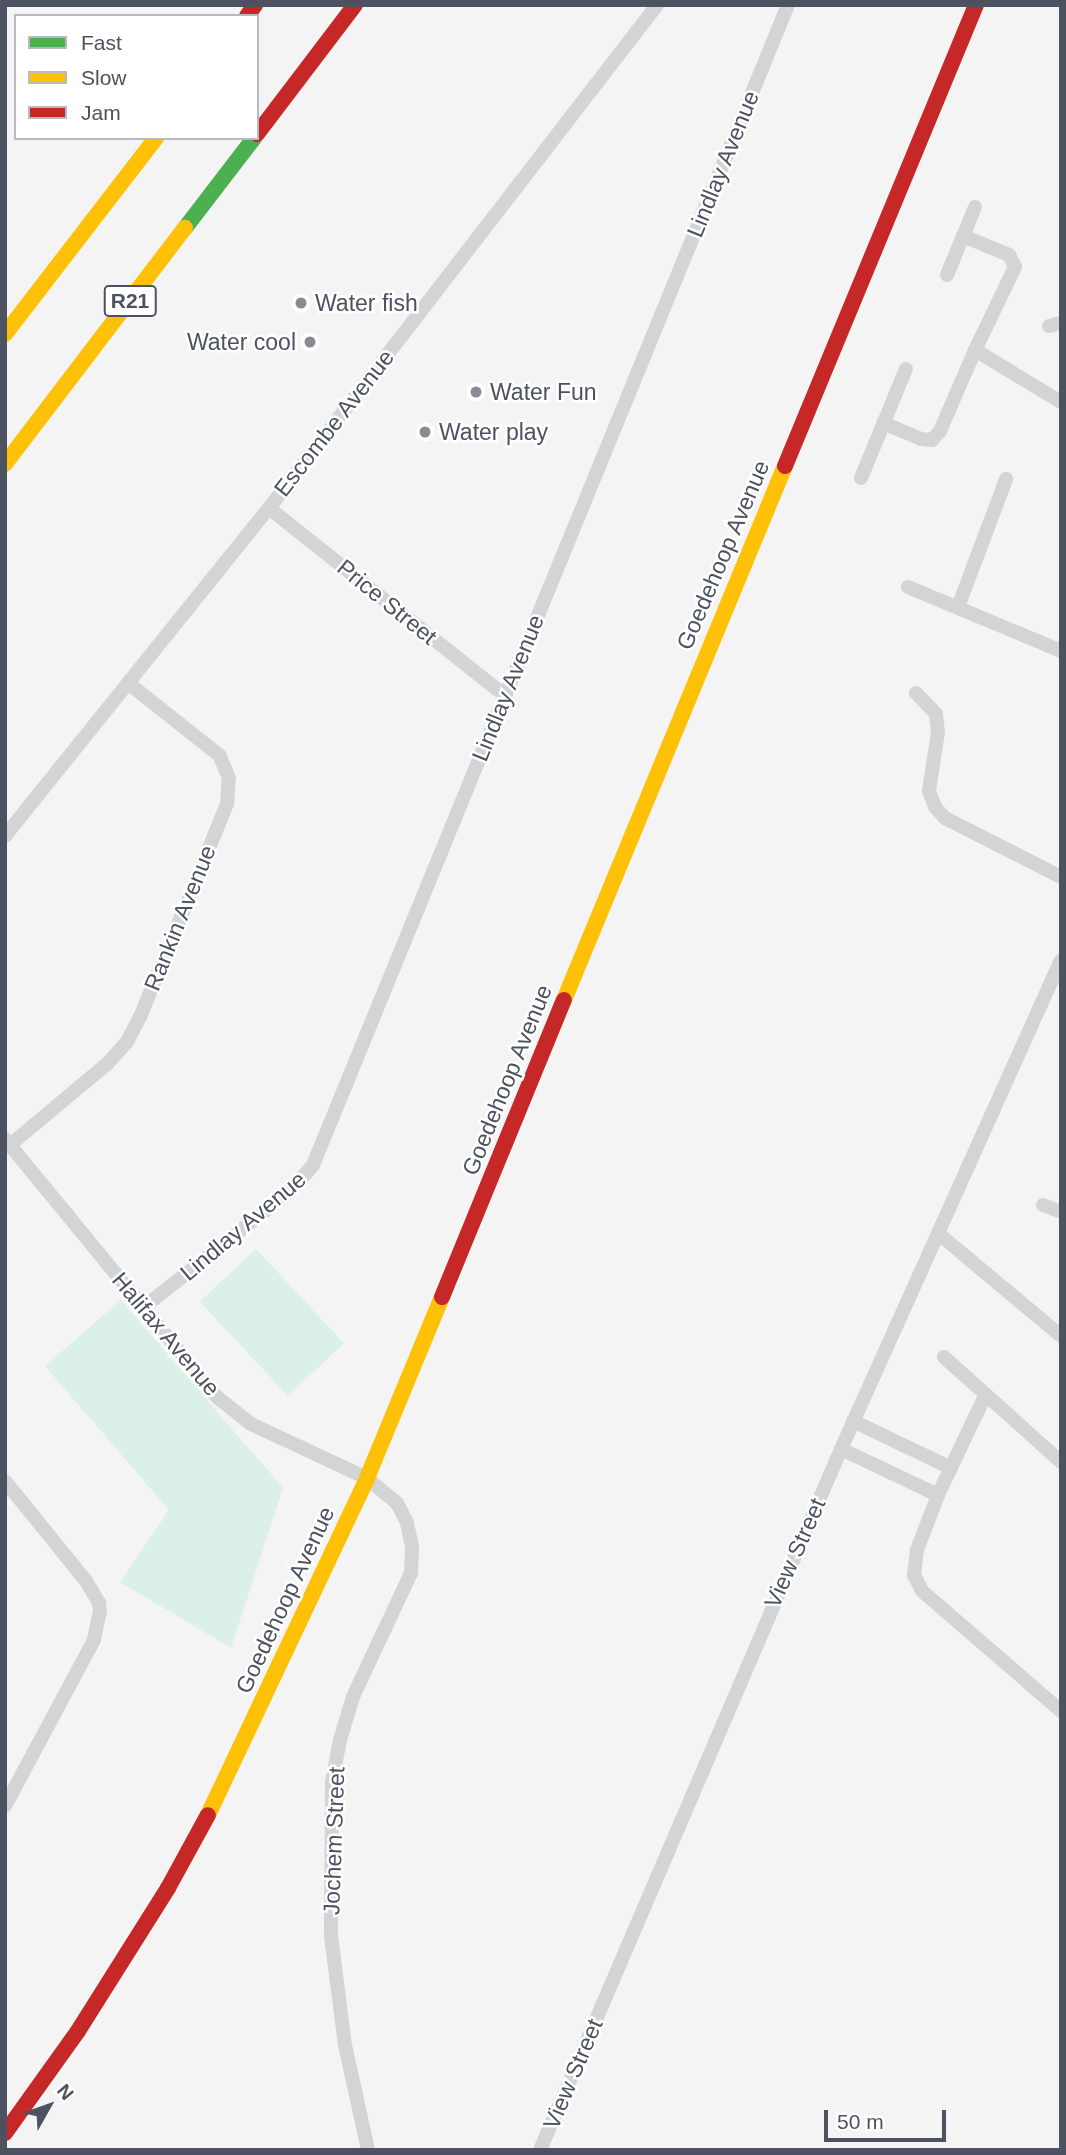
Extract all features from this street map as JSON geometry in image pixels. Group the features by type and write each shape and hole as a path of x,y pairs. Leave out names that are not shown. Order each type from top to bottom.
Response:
{"main road":[{"name":"R21","path":"259,132 355,5"},
{"name":"Goedehoop Avenue","path":"5,2133 78,2031 168,1888 206,1820 367,1478 976,5"},
{"path":"5,334 154,140"},
{"name":"R21","path":"5,464 253,140"}],"street":[{"name":"Escombe Avenue","path":"5,836 269,508 657,5"},
{"name":"Lindlay Avenue","path":"143,1308 289,1192 313,1166 788,5"},
{"path":"947,275 975,207"},
{"path":"883,423 920,439 932,440 940,431 1014,263 1009,255 963,236"},
{"path":"975,349 1061,402"},
{"path":"861,478 906,369"},
{"path":"958,607 1006,479"},
{"name":"Price Street","path":"269,508 505,696"},
{"path":"908,587 1061,651"},
{"name":"Rankin Avenue","path":"8,1142 107,1064 127,1042 141,1017 227,804 229,778 219,755 128,683"},
{"path":"916,693 936,714 938,732 929,791 935,807 945,818 1061,877"},
{"name":"View Street","path":"540,2150 853,1421 1061,960"},
{"name":"Halifax Avenue","path":"8,1142 193,1371 240,1417 367,1478"},
{"path":"1044,1206 1061,1212"},
{"path":"939,1234 1061,1336"},
{"path":"944,1357 1061,1462"},
{"path":"985,1396 938,1495 917,1550 914,1575 922,1591 1061,1711"},
{"path":"853,1421 951,1468"},
{"path":"841,1449 938,1495"},
{"name":"Jochem Street","path":"367,1478 401,1509 410,1536 412,1563 408,1583 353,1697 340,1740 332,1782 331,1936 345,2045 368,2150"},
{"path":"5,1481 86,1581 99,1603 100,1611 94,1640 6,1802"}],"green space":[{"path":"256,1249 344,1343 288,1396 200,1302"},
{"path":"121,1300 283,1488 231,1648 120,1582 169,1510 45,1366"}],"traffic: fast":[{"path":"185,228 252,140"}],"traffic: slow":[{"path":"5,334 154,140"},
{"path":"5,464 185,228"},
{"path":"564,1000 785,466"},
{"path":"208,1815 367,1478 442,1297"}],"traffic: jam":[{"path":"248,14 255,5"},
{"path":"259,131 355,5"},
{"path":"785,466 976,5"},
{"path":"442,1297 564,1000"},
{"path":"5,2133 78,2031 168,1888 208,1815"}],"place":[{"name":"Water fish","path":"301,303"},
{"name":"Water cool","path":"310,342"},
{"name":"Water Fun","path":"476,392"},
{"name":"Water play","path":"425,432"}]}
